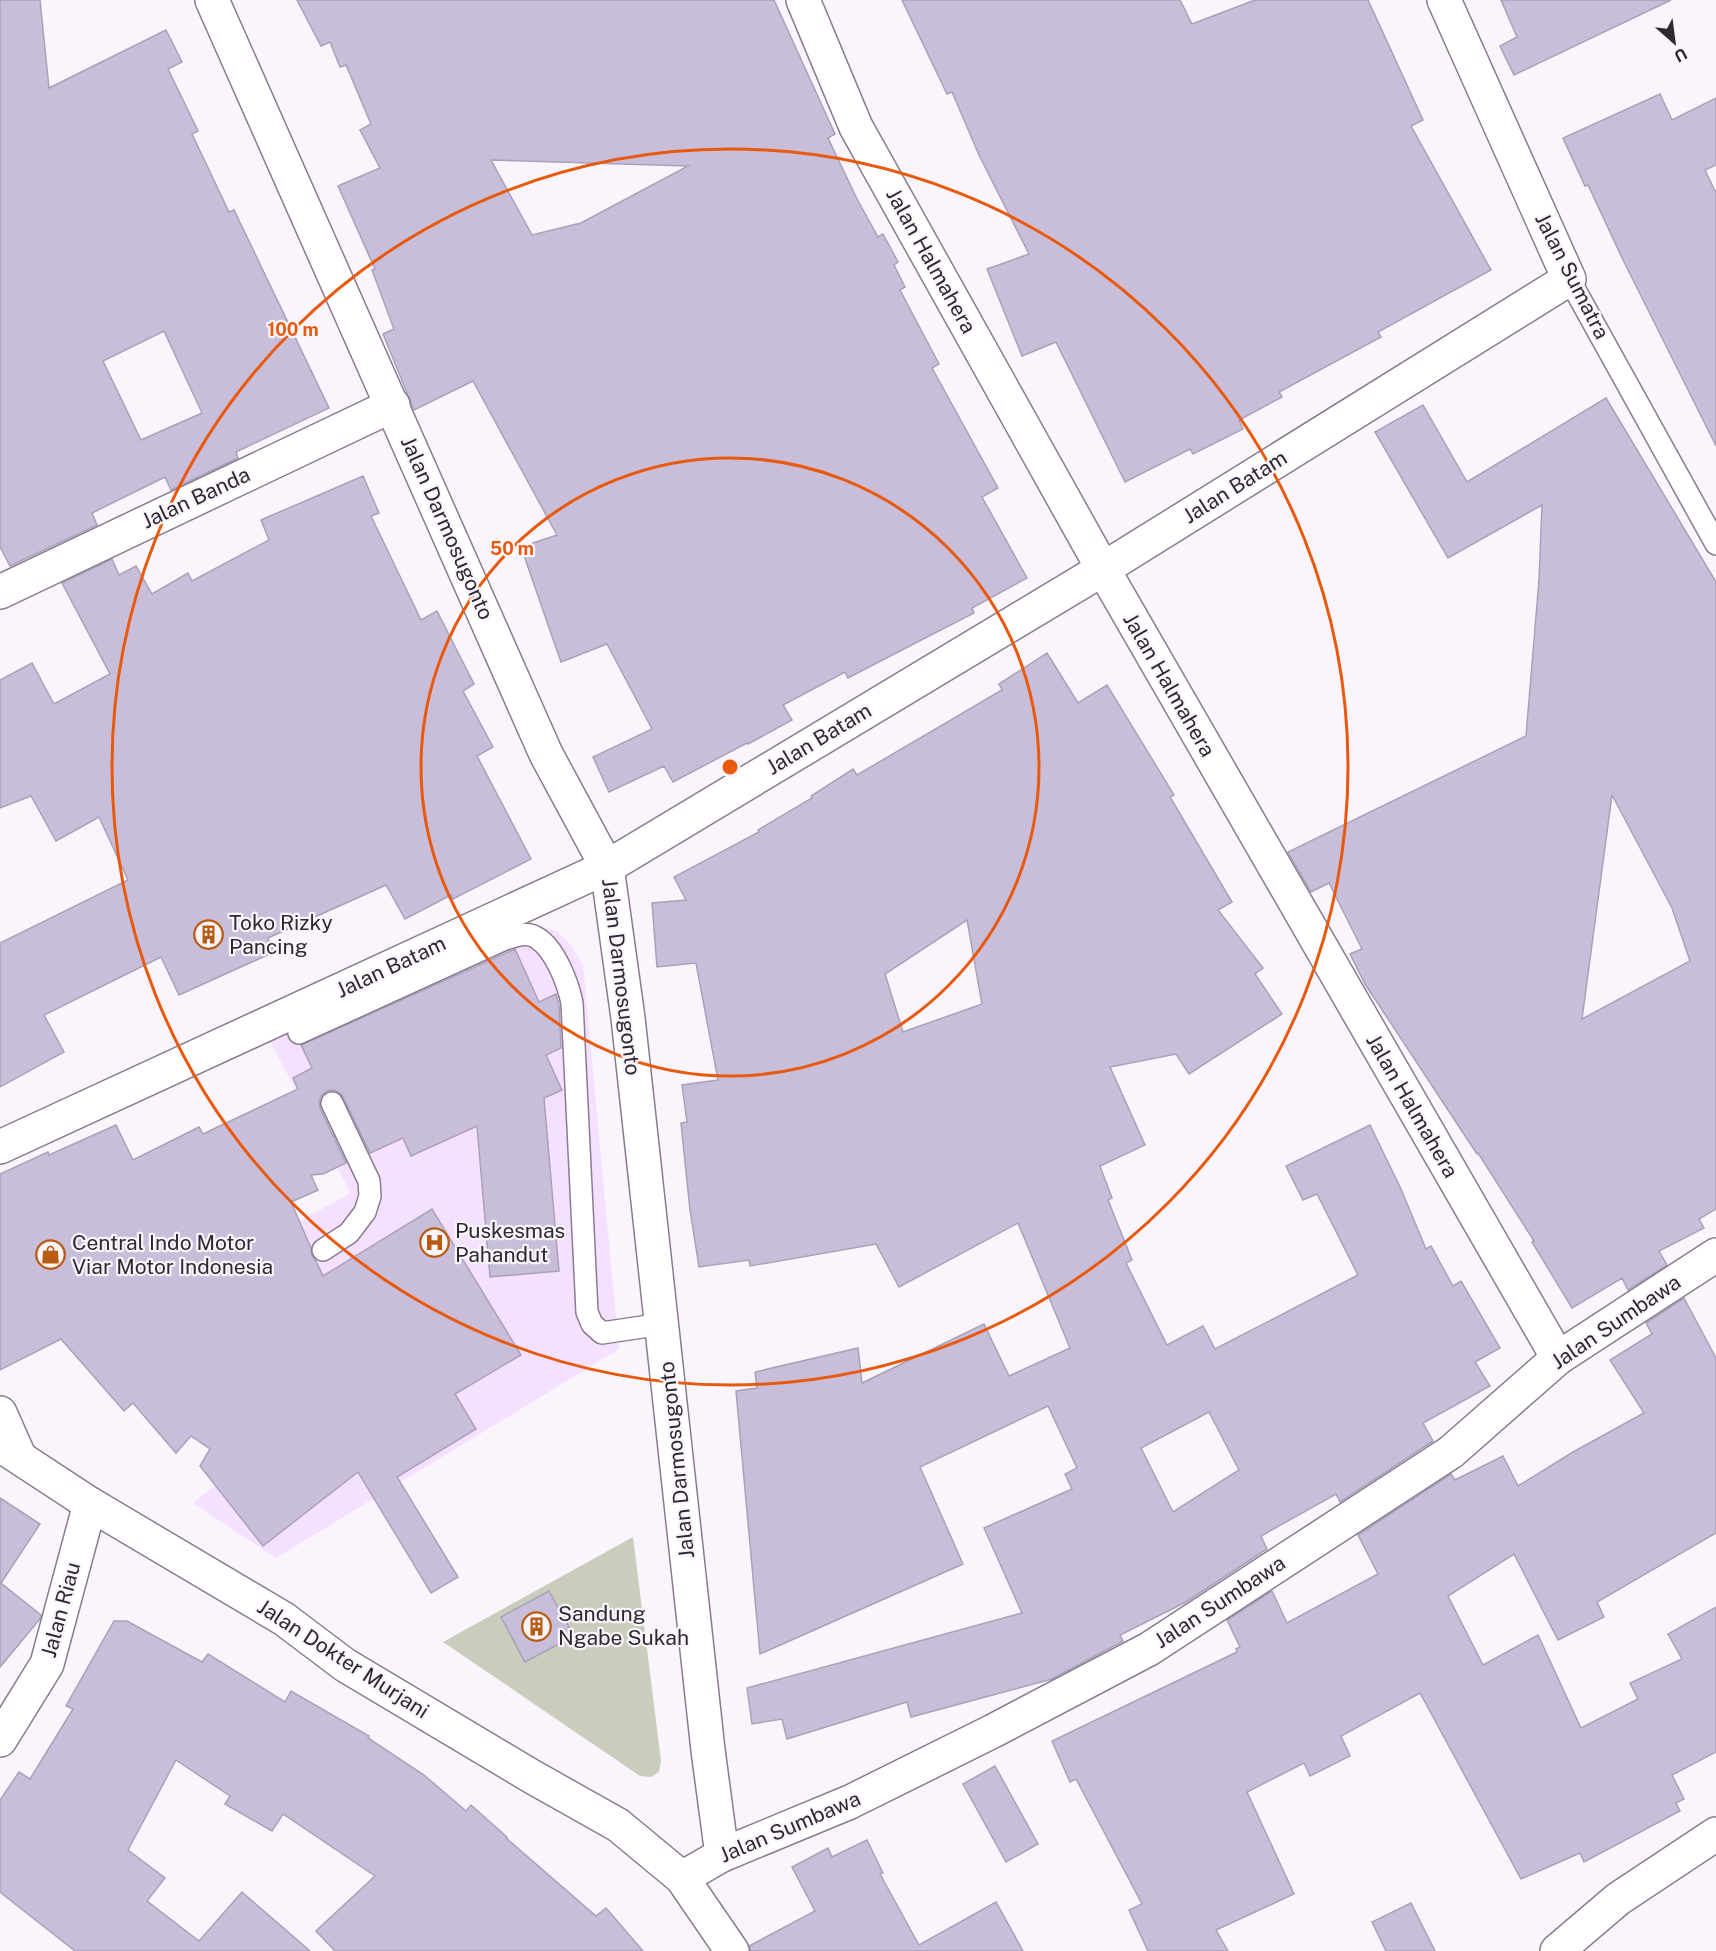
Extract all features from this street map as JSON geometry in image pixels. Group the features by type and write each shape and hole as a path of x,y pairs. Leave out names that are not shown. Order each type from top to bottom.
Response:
{"street":[{"name":"Jalan Darmosugonto","path":"212,0 546,754 607,867 628,1018 722,1855"},
{"name":"Jalan Halmahera","path":"803,0 856,127 1103,569 1558,1358"},
{"name":"Jalan Sumatra","path":"1444,0 1569,279"},
{"name":"Jalan Batam","path":"0,1147 297,1028 607,867 1103,569 1569,279"},
{"name":"Jalan Banda","path":"0,592 393,405"},
{"name":"Jalan Sumbawa","path":"682,1878 722,1855 850,1802 993,1731 1149,1649 1451,1452 1558,1358 1716,1255"},
{"path":"0,1413 9,1450"},
{"name":"Jalan Dokter Murjani","path":"9,1450 90,1504 284,1619 345,1665 618,1825 682,1878 732,1951"},
{"name":"Jalan Riau","path":"0,1740 47,1664 90,1504"},
{"path":"1557,1951 1618,1899 1716,1834"}],"lane":[{"name":"Jalan Sumatra","path":"1569,279 1716,544"},
{"path":"297,1028 506,939 521,934 536,937 549,950 569,988 572,1003 587,1312 592,1324 602,1332 662,1324"},
{"path":"322,1250 349,1233 365,1212 370,1196 369,1181 332,1102"}],"shaded area":[{"name":"Puskesmas Pahandut","path":"516,924 537,924 558,932 571,945 583,965 619,1349 276,1558 193,1503 285,1431 168,1293 351,1193 267,1036"}],"green space":[{"path":"633,1537 661,1761 659,1772 651,1777 640,1776 443,1642"}],"building":[{"path":"0,0 40,0 49,88 166,30 182,62 168,69 198,131 192,134 229,212 234,210 329,408 236,452 238,458 171,490 165,477 92,513 97,525 10,566 0,547","holes":["164,331 202,413 141,440 103,361"]},
{"path":"297,0 774,0 835,134 828,138 878,237 883,234 898,262 894,265 905,287 900,290 939,364 932,368 998,488 982,497 1027,578 972,608 974,613 848,678 845,672 783,705 792,720 748,744 673,782 664,766 609,792 593,757 652,729 607,644 561,662 521,547 557,535 473,381 414,410 383,334 394,329 372,270 375,269 338,186 380,168 360,130 371,124 346,65 340,67 330,42 321,46","holes":["491,160 688,166 581,223 532,235"]},
{"path":"902,0 1180,0 1192,24 1255,0 1368,0 1423,120 1411,126 1491,270 1378,332 1381,337 1279,392 1282,397 1239,420 1243,429 1193,454 1190,449 1125,482 1056,342 1022,356 987,269 1029,254 979,155 952,92 947,94"},
{"path":"1501,0 1671,0 1514,75 1500,46 1517,37"},
{"path":"1660,94 1672,120 1716,98 1716,165 1705,170 1716,193 1716,446 1563,138"},
{"path":"1606,398 1716,582 1716,1209 1699,1219 1704,1228 1659,1251 1667,1265 1628,1290 1622,1278 1572,1308 1532,1242 1534,1241 1478,1153 1365,984 1350,954 1362,949 1329,883 1311,892 1288,852 1526,736 1539,580 1542,505 1448,558 1375,432 1423,405 1467,482","holes":["1612,795 1672,908 1690,961 1582,1019"]},
{"path":"363,476 379,513 371,516 421,620 437,611 474,684 463,691 493,747 477,756 531,859 453,899 451,895 405,919 386,885 268,938 274,952 179,995 161,957 44,1015 64,1052 0,1087 0,943 128,880 99,817 56,841 31,796 0,808 0,680 32,663 54,704 110,674 62,583 112,559 119,575 136,566 152,594 188,573 192,581 269,540 261,520"},
{"path":"1047,653 1078,703 1107,685 1174,795 1170,797 1232,902 1218,910 1263,968 1255,974 1282,1014 1189,1074 1176,1054 1110,1067 1145,1145 1100,1166 1112,1198 1108,1200 1132,1260 1126,1263 1167,1345 1203,1326 1215,1349 1358,1275 1317,1194 1303,1200 1286,1166 1370,1125 1401,1189 1426,1249 1431,1246 1453,1286 1461,1281 1500,1348 1475,1362 1490,1386 1423,1423 1433,1441 1340,1502 1336,1494 1261,1536 1267,1549 1186,1602 1120,1635 1123,1641 1052,1679 911,1717 907,1702 787,1739 782,1719 752,1724 747,1688 1022,1613 984,1528 1072,1489 1065,1474 1077,1468 1048,1406 920,1467 963,1564 760,1654 736,1391 757,1388 755,1372 858,1348 862,1383 984,1324 1009,1376 1070,1348 1018,1223 899,1287 876,1244 750,1266 749,1260 699,1267 690,1210 681,1123 687,1122 682,1085 718,1080 696,963 657,967 652,903 686,900 674,877 759,832 758,830 812,798 811,796 853,769 857,775 1002,690 999,684","holes":["967,920 982,1004 903,1032 885,974","1209,1412 1239,1470 1173,1512 1141,1448"]},
{"path":"515,949 539,1002 556,994 559,1005 561,1048 546,1055 562,1090 544,1098 559,1271 490,1277 477,1126 411,1156 403,1138 370,1153 343,1097 334,1090 327,1091 321,1096 320,1108 346,1163 323,1174 311,1175 318,1190 291,1202 311,1248 312,1256 323,1276 432,1209 521,1355 455,1394 476,1429 397,1477 458,1577 431,1593 358,1472 263,1546 200,1466 210,1449 191,1436 176,1453 133,1403 124,1411 61,1339 0,1370 0,1174 116,1125 133,1160 199,1127 203,1134 298,1089 293,1078 312,1068 301,1045"},
{"path":"1684,1298 1716,1358 1716,1533 1597,1602 1604,1617 1558,1640 1514,1554 1448,1596 1483,1665 1538,1635 1581,1728 1638,1699 1630,1683 1682,1659 1668,1634 1716,1607 1716,1752 1672,1775 1684,1799 1676,1803 1680,1811 1584,1862 1580,1853 1521,1879 1420,1693 1341,1736 1350,1756 1310,1776 1304,1763 1247,1792 1294,1894 1216,1930 1228,1951 1148,1951 1129,1910 1142,1904 1076,1779 1070,1782 1052,1741 1237,1652 1236,1649 1240,1647 1227,1620 1272,1591 1287,1623 1378,1574 1358,1535 1451,1474 1455,1480 1503,1456 1518,1486 1573,1452 1644,1413 1610,1360 1652,1334 1646,1323"},
{"path":"0,1498 40,1524 1,1583 41,1615 0,1667"},
{"name":"Sandung Ngabe Sukah","path":"549,1591 574,1636 525,1662 501,1617"},
{"path":"114,1621 127,1621 202,1662 208,1654 285,1702 291,1691 369,1736 368,1738 424,1775 466,1811 471,1805 596,1916 606,1908 643,1951 335,1951 316,1931 375,1876 283,1814 272,1831 225,1804 230,1796 176,1760 128,1850 165,1878 147,1901 199,1941 242,1892 310,1951 75,1951 0,1892 0,1800 19,1772 30,1779 73,1709 66,1706"},
{"path":"995,1766 1038,1844 1006,1862 963,1784"},
{"path":"867,1840 883,1873 880,1874 919,1945 996,1902 1023,1951 751,1951 749,1946 815,1911 792,1867 828,1848 832,1857"},
{"path":"1411,1903 1435,1951 1386,1951 1372,1922"}],"place":[{"name":"Toko Rizky Pancing","path":"208,935"},
{"name":"Puskesmas Pahandut","path":"434,1243"},
{"name":"Central Indo Motor Viar Motor Indonesia","path":"51,1255"},
{"name":"Sandung Ngabe Sukah","path":"537,1626"}]}
